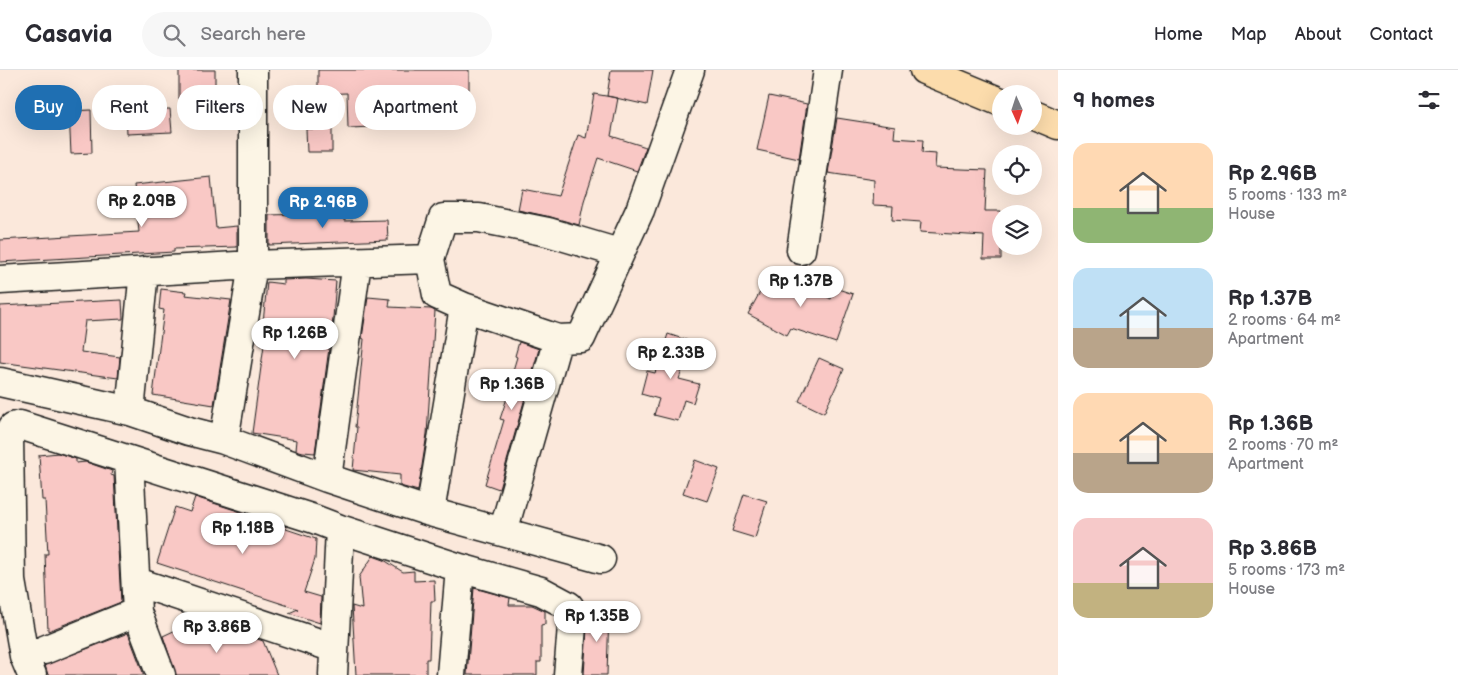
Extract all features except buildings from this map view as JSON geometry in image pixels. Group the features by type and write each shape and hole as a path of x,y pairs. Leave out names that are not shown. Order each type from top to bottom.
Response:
{"highway":[{"path":"924,70 967,78 992,96"},
{"path":"1042,118 1058,125"}],"street":[{"path":"224,440 253,265 252,70"},
{"path":"619,253 548,232 479,218 443,218 430,259 437,295 464,307 558,339 581,338 640,210 690,70"},
{"path":"801,250 828,70"},
{"path":"0,280 253,265 430,259"},
{"path":"327,478 357,262"},
{"path":"130,410 144,271"},
{"path":"430,512 464,307"},
{"path":"503,532 558,339"},
{"path":"0,382 130,410 189,431 224,440 327,478 430,512 601,559"},
{"path":"32,675 24,656 11,581 9,434 13,427 26,426 460,568 541,591 569,606 573,614 568,675"},
{"path":"129,460 137,582 137,612 162,675"},
{"path":"334,675 340,529"},
{"path":"451,675 460,568"},
{"path":"137,582 334,648"},
{"path":"44,650 137,612"}]}
